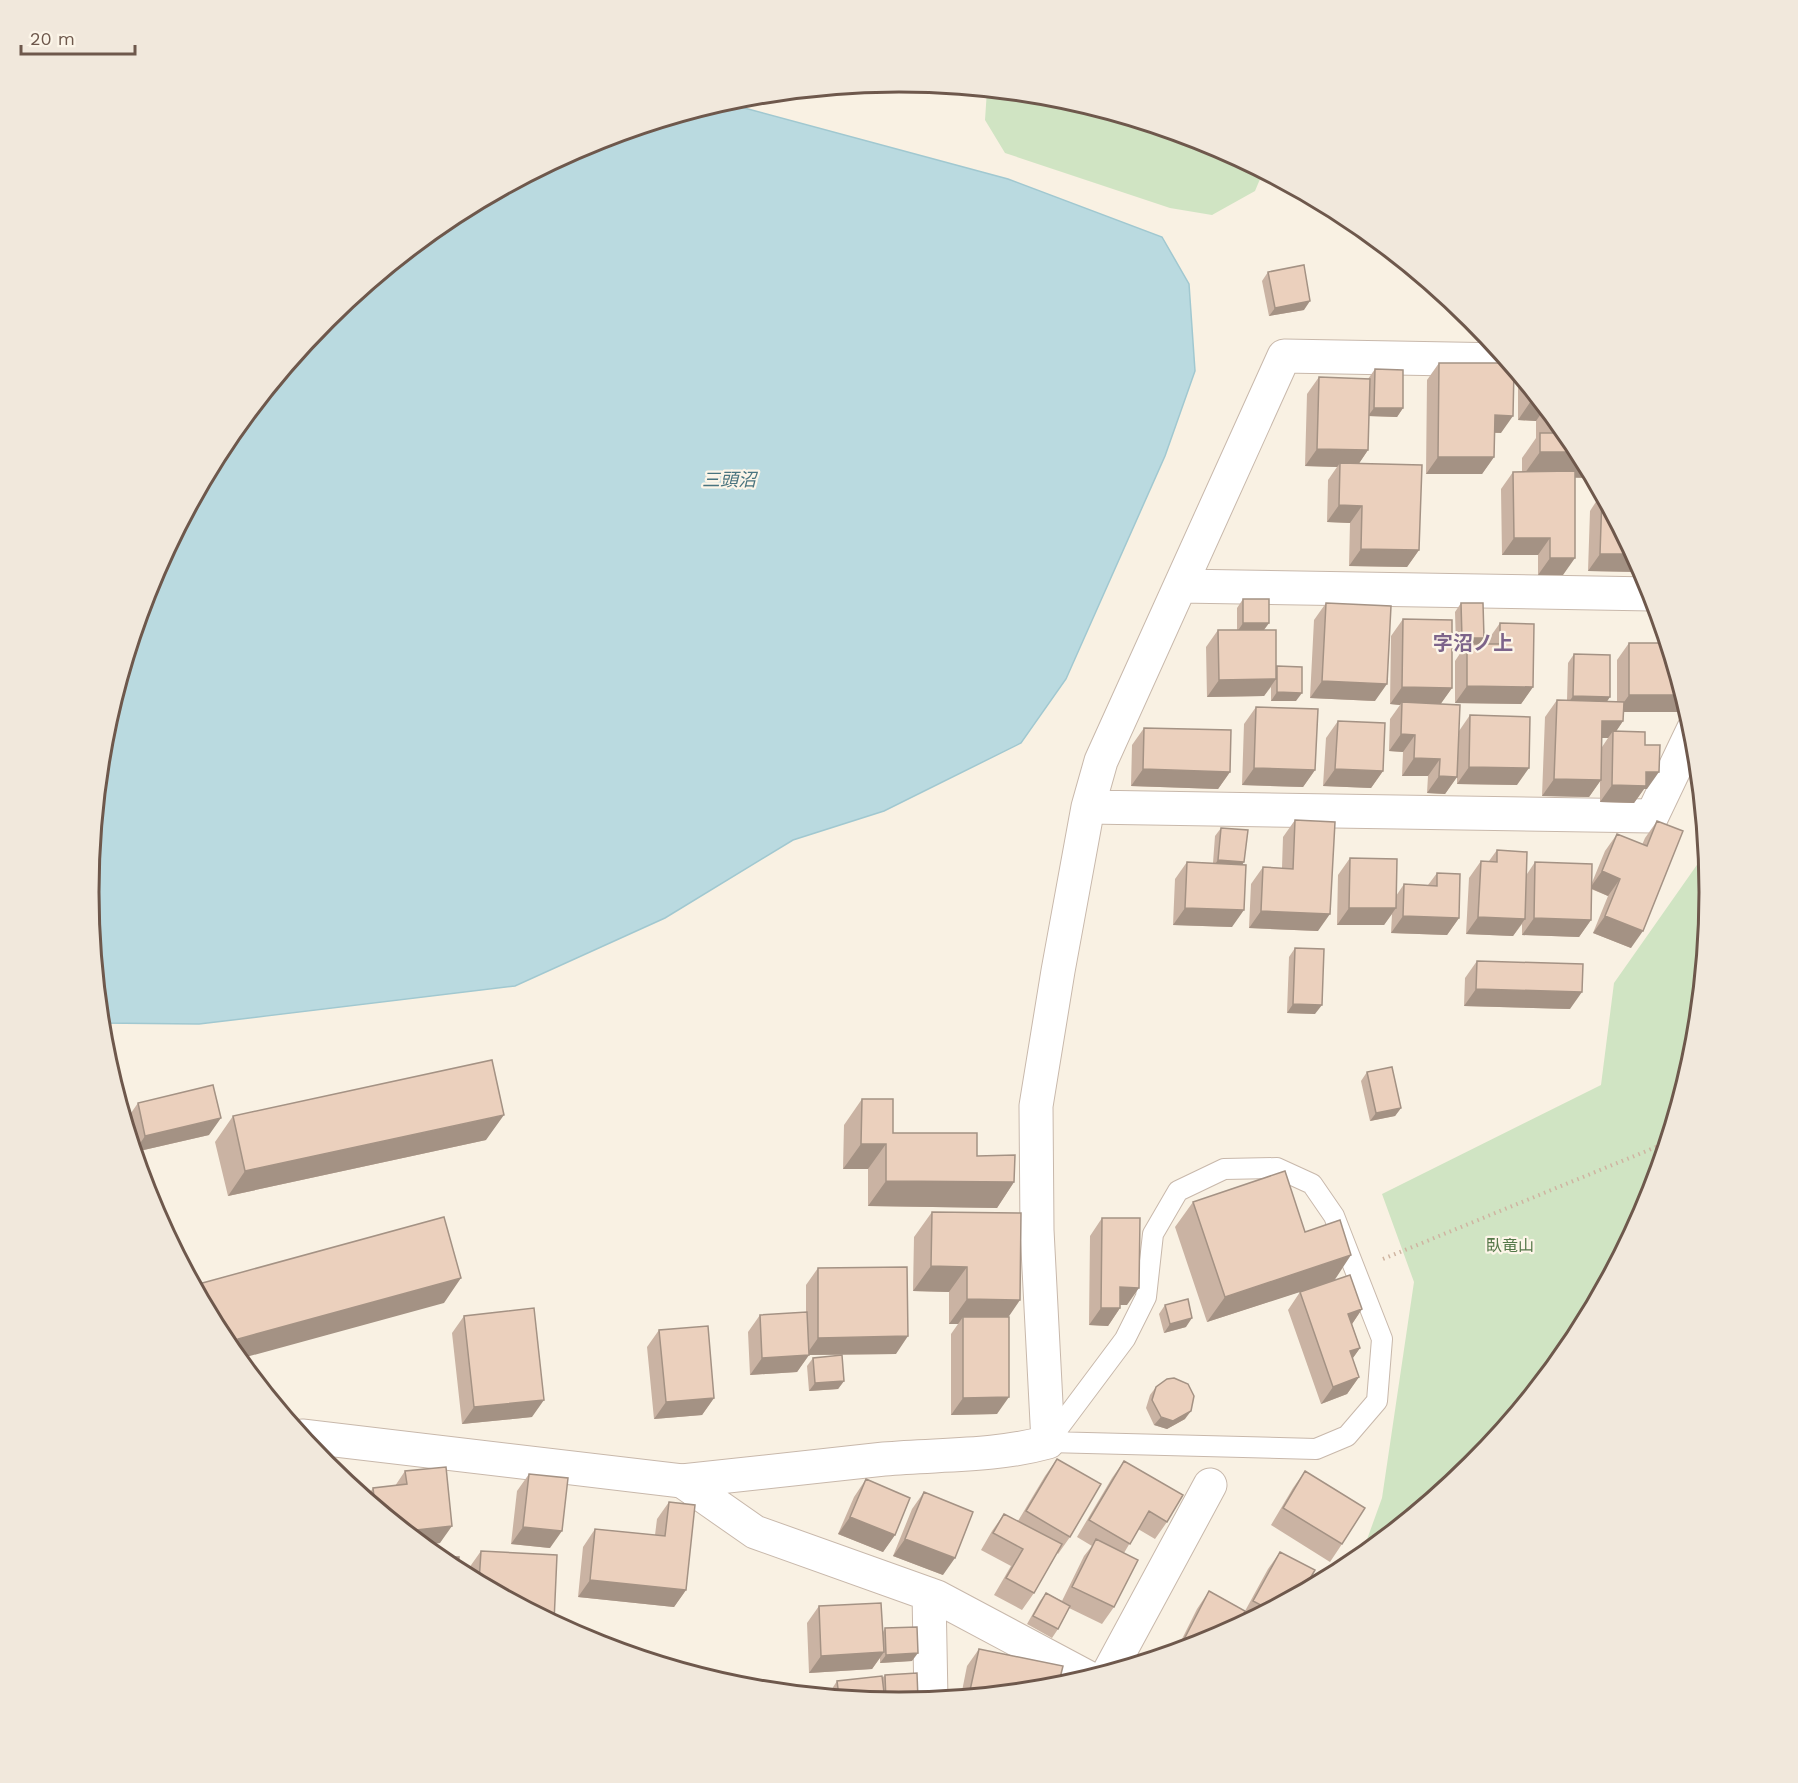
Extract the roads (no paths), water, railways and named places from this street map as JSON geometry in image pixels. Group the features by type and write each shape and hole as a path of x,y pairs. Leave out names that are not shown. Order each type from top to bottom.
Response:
{"street":[{"path":"319,1442 682,1481 885,1459 983,1454 1022,1449 1048,1442 1037,1230 1036,1106 1088,807 1101,761 1284,356 1496,360"},
{"path":"1180,586 1641,594"},
{"path":"1088,807 1653,816 1686,746"},
{"path":"682,1481 755,1532 929,1594 1076,1671"},
{"path":"1115,1661 1210,1485"},
{"path":"929,1594 931,1691"}],"lane":[{"path":"1278,1168 1312,1184 1334,1216 1382,1339 1377,1401 1347,1436 1316,1449 1048,1442 1125,1339 1146,1297 1153,1234 1178,1191 1224,1169 1278,1168"}],"water":[{"name":"三頭沼","path":"742,107 1008,179 1162,237 1189,284 1195,371 1165,456 1066,679 1021,743 884,811 793,840 665,918 515,986 199,1024 110,1023 101,944 99,892 101,839 114,735 126,684 141,634 160,585 206,491 234,447 264,404 333,326 412,257 455,226 499,199 593,152 642,134"}],"district":[{"name":"字沼ノ上","path":"1473,643"}],"park label":[{"name":"臥竜山","path":"1510,1245"}]}
